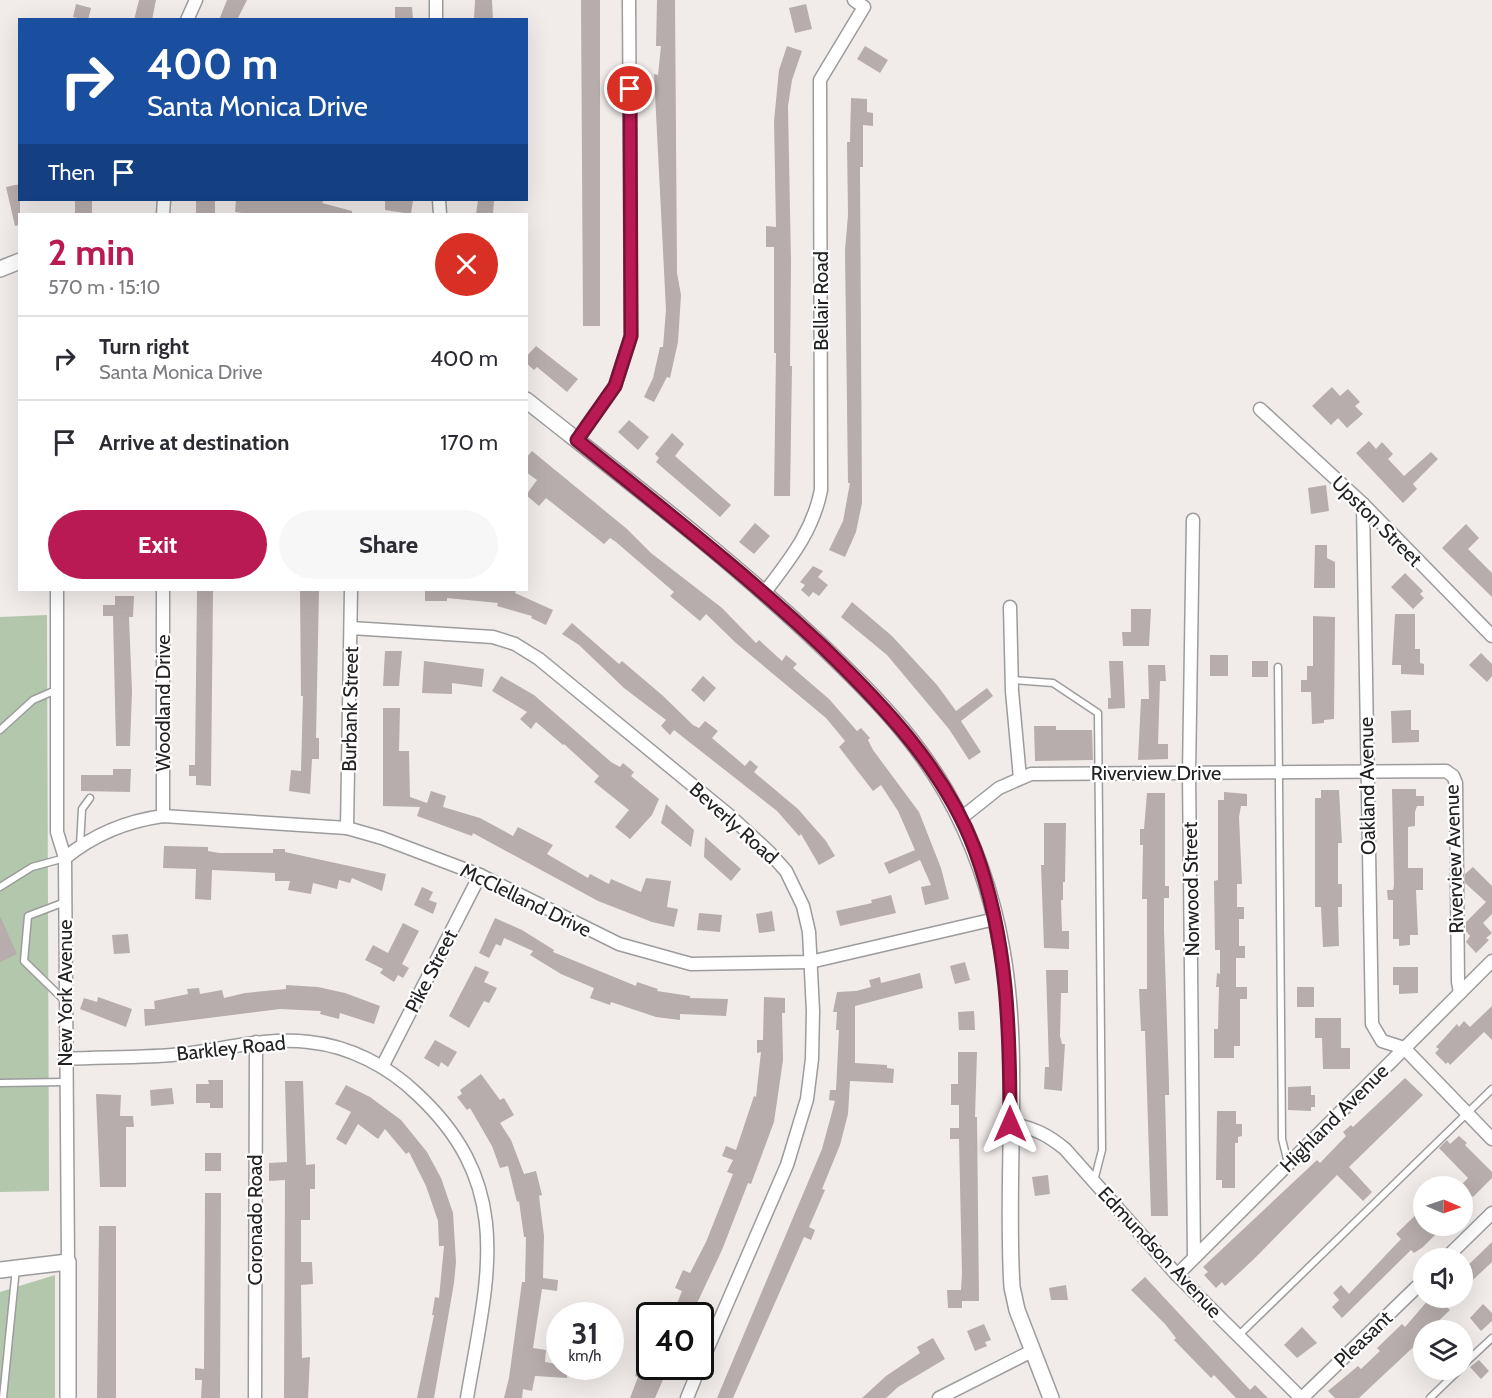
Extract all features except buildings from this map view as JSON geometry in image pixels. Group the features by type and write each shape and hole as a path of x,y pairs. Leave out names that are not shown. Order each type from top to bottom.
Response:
{"street":[{"path":"188,18 196,0"},
{"path":"436,0 436,18"},
{"path":"577,440 615,386 631,336 629,0"},
{"name":"Bellair Road","path":"765,592 794,556 807,534 817,511 821,490 820,80 859,3"},
{"path":"0,269 18,262"},
{"path":"528,402 765,592 881,703 926,761 960,819 974,848 1002,951 1010,1027 1012,1287 1017,1310 1051,1398"},
{"name":"Upston Street","path":"1260,409 1363,504 1492,636"},
{"name":"Oakland Avenue","path":"1363,504 1371,1024 1382,1041 1404,1048 1492,1139"},
{"name":"Norwood Street","path":"1193,520 1190,774 1194,1257"},
{"name":"New York Avenue","path":"57,591 57,832 65,858 68,1398"},
{"name":"Woodland Drive","path":"163,591 163,816"},
{"name":"Burbank Street","path":"347,828 351,591"},
{"path":"1010,607 1012,680 1020,778"},
{"name":"Beverly Road","path":"351,627 493,637 515,644 538,659 730,816 786,871 803,906 809,932 812,1059 799,1130 714,1333"},
{"name":"Riverview Drive","path":"960,819 999,788 1031,774 1190,774 1367,770"},
{"name":"Riverview Avenue","path":"1367,770 1446,771 1453,776 1456,783 1460,993"},
{"name":"McClelland Drive","path":"65,858 80,846 129,824 163,816 347,828 382,838 480,875 593,932 656,957 691,964 810,962 995,919"},
{"name":"Pike Street","path":"382,1067 480,875"},
{"name":"Highland Avenue","path":"1177,1275 1492,961"},
{"name":"Barkley Road","path":"65,1059 182,1054 256,1042 309,1042 346,1050 382,1067 433,1109 458,1139 473,1169 483,1200 488,1266 467,1398"},
{"name":"Coronado Road","path":"255,1398 256,1042"},
{"name":"Edmundson Avenue","path":"1010,1124 1033,1128 1049,1135 1177,1275 1302,1398"},
{"path":"1456,1248 1492,1213"},
{"path":"0,1270 68,1262"},
{"name":"Pleasant","path":"1302,1398 1413,1291"},
{"path":"939,1398 1032,1351"},
{"name":"Beverly Road","path":"687,1398 694,1380"}],"lane":[{"path":"1278,668 1282,1139 1288,1163"},
{"path":"1012,680 1053,683 1098,713 1102,1150 1094,1182"},
{"path":"0,730 33,700 57,690"},
{"path":"80,846 82,809 90,798"},
{"path":"0,887 32,867 65,858"},
{"path":"65,902 28,916 24,961 65,1001"},
{"path":"0,1083 65,1082"},
{"path":"1238,1336 1492,1089"},
{"path":"0,1275 16,1268 3,1398"},
{"path":"1473,1356 1492,1338"},
{"path":"1430,1398 1449,1380"}],"green space":[{"path":"47,615 49,1191 0,1192 0,617"},
{"path":"55,1275 55,1398 0,1398 0,1292"}],"route":[{"path":"630,89 631,336 615,386 577,440 765,592 881,703 926,761 945,791 974,848 986,882 1002,951 1010,1027 1010,1124"}]}
